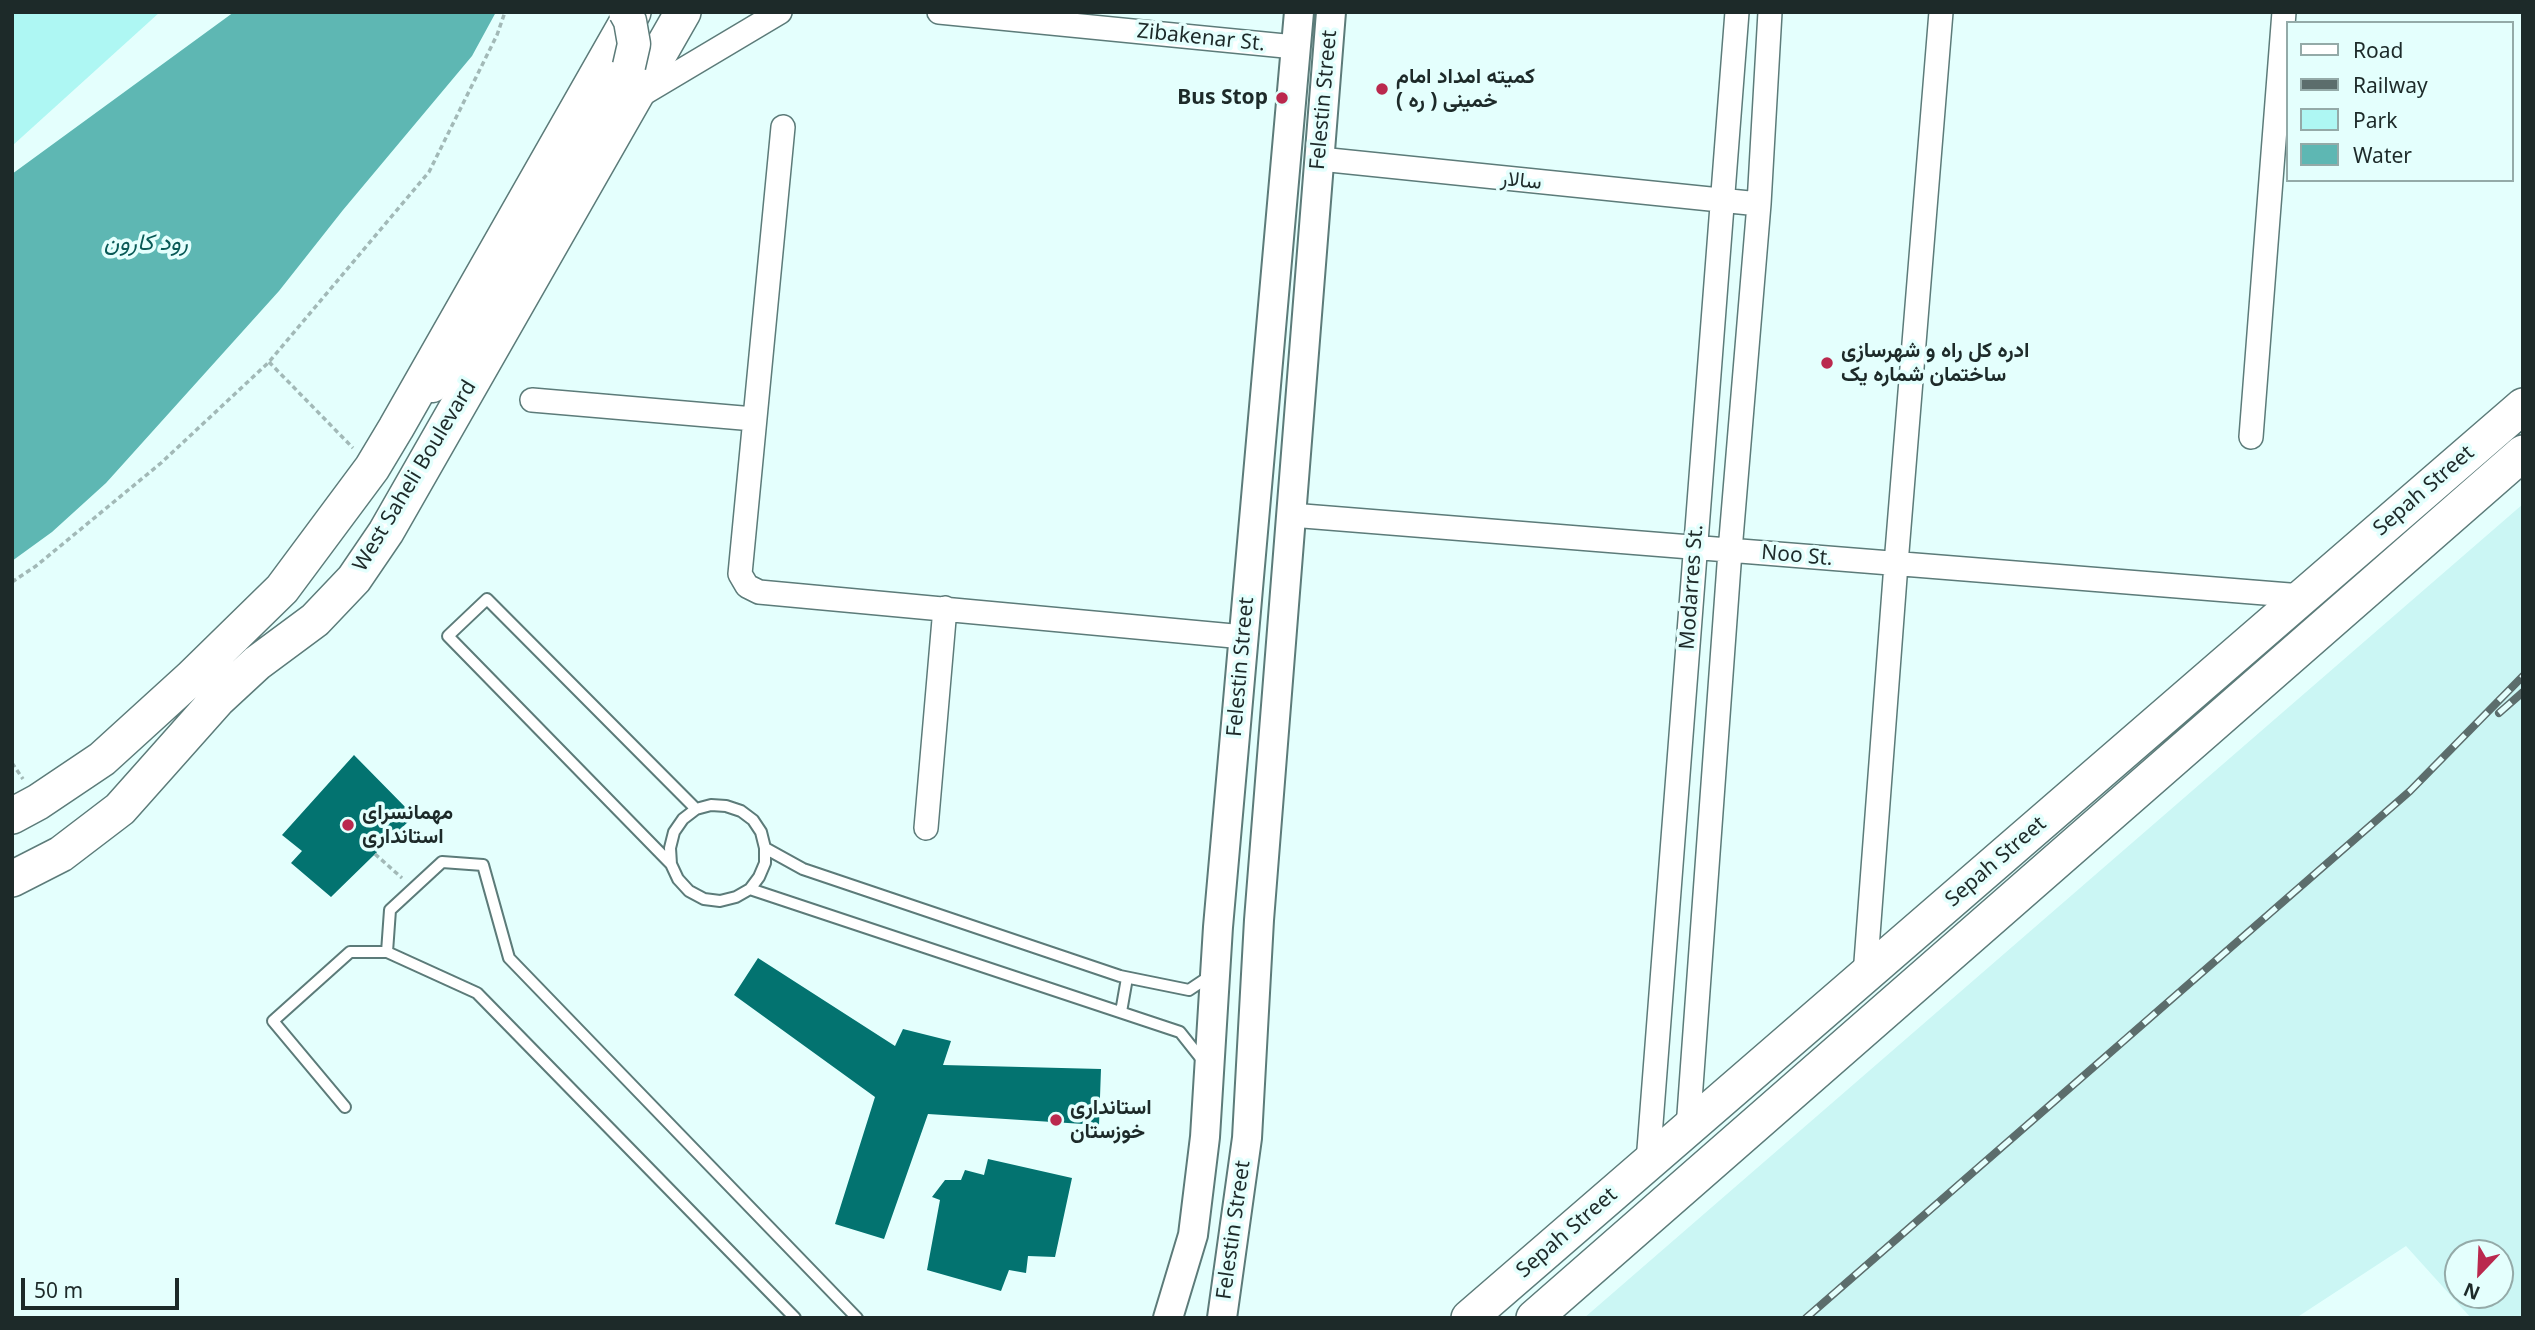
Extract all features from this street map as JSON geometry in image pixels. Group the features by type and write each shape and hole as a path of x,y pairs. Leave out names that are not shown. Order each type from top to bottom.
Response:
{"main road":[{"path":"396,428 487,319 629,66 634,44 631,21 625,12"},
{"name":"West Saheli Boulevard","path":"12,816 102,759 191,678 282,589 372,468 633,12"},
{"name":"West Saheli Boulevard","path":"12,879 61,854 120,809 218,700 257,663 315,620 354,579 386,532 683,12"},
{"name":"Sepah Street","path":"1469,1318 2523,405"},
{"name":"Sepah Street","path":"1534,1318 2523,453"}],"street":[{"path":"633,100 780,12"},
{"name":"Zibakenar St.","path":"939,12 1296,47"},
{"name":"Felestin Street","path":"1168,1318 1193,1235 1205,1137 1215,973 1298,12"},
{"name":"Felestin Street","path":"1222,1318 1247,1138 1267,813 1331,12"},
{"name":"Modarres St.","path":"1648,1162 1737,12"},
{"name":"Modarres St.","path":"1688,1128 1730,551 1759,204 1770,12"},
{"path":"1865,975 1941,12"},
{"path":"2251,437 2284,12"},
{"path":"782,127 740,574 747,586 759,592 1244,637"},
{"name":"سالار","path":"1320,159 1759,204"},
{"path":"531,400 754,419"},
{"name":"Noo St.","path":"1291,515 2302,597"},
{"path":"926,828 945,608"},
{"path":"1229,808 1267,813"}],"lane":[{"path":"671,864 670,848 674,832 683,819 696,809 711,805 741,810 753,820 761,832 765,863 760,877 750,889 736,897 720,901 704,899 689,891 678,879 671,864 448,636 487,599 696,809"},
{"path":"765,848 803,869 1127,978 1189,990 1215,973"},
{"path":"387,952 390,910 442,862 483,865 509,958 857,1318"},
{"path":"750,889 1180,1032 1209,1068"},
{"path":"345,1107 273,1021 351,952 387,952 477,993 795,1318"},
{"path":"1121,1012 1127,978"}],"path":[{"path":"12,582 36,566 161,463 270,362 429,172 497,35 505,12"},
{"path":"270,362 372,468"},
{"path":"375,854 414,888"}],"shaded area":[{"path":"2523,504 2523,1318 2471,1318 2463,1309 2514,1309 2514,1239 2444,1239 2444,1288 2406,1246 2296,1318 1584,1318"}],"green space":[{"path":"12,12 160,12 12,146"}],"water":[{"name":"رود کارون","path":"234,12 496,12 472,56 279,291 106,483 52,532 12,561 12,174"}],"building":[{"name":"مهمانسرای استانداری","path":"354,755 414,816 331,897 291,863 302,851 282,835"},
{"name":"استانداری خوزستان","path":"758,958 895,1046 903,1029 951,1041 943,1065 1101,1069 1099,1125 928,1114 884,1239 835,1224 875,1097 734,995"},
{"path":"988,1159 1072,1178 1055,1257 1028,1256 1026,1273 1009,1270 1001,1291 927,1270 940,1200 932,1197 945,1180 961,1180 965,1170 984,1175"}],"railway":[{"path":"1806,1318 2410,791 2523,676"},
{"path":"2499,713 2523,692"}],"place":[{"name":"کمیته امداد امام خمینی ( ره )","path":"1382,89"},
{"name":"Bus Stop","path":"1282,98"},
{"name":"ادره کل راه و شهرسازی ساختمان شماره یک","path":"1827,363"},
{"name":"مهمانسرای استانداری","path":"348,825"},
{"name":"استانداری خوزستان","path":"1056,1120"}]}
